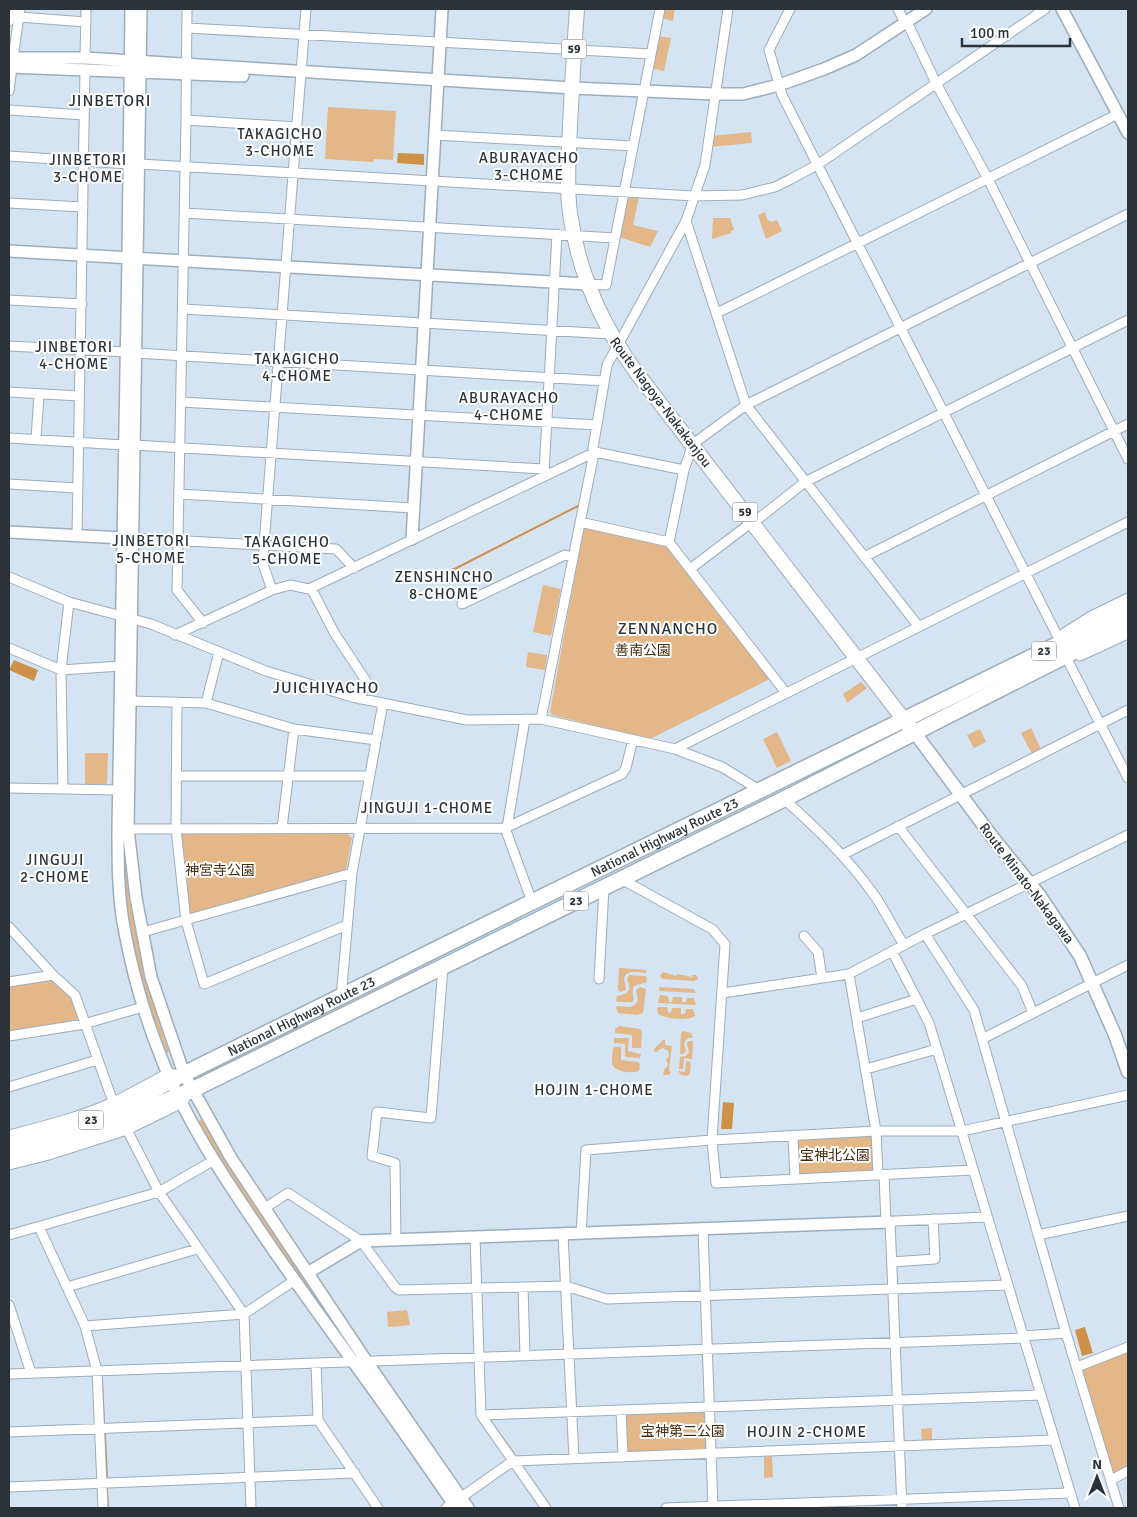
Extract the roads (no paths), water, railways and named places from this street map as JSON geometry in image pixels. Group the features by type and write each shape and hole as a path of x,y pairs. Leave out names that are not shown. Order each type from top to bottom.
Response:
{"highway":[{"name":"National Highway Route 23","path":"9,1143 27,1145 58,1144 184,1096 915,733 990,686 1104,629 1128,610"},
{"name":"National Highway Route 23","path":"1104,629 1128,624"},
{"name":"National Highway Route 23","path":"9,1156 27,1145 89,1122 122,1107 175,1076 341,998 904,719 990,686"}],"main road":[{"name":"Route Nagoya-Nakakanjou","path":"577,9 568,189 574,235 587,284 618,348 915,733"},
{"name":"Route Minato-Nakagawa","path":"915,733 1040,896 1070,939 1093,983 1116,1035 1128,1072"}],"street":[{"path":"76,535 83,255 86,9"},
{"path":"131,9 135,67 127,617 130,701 128,829 136,898 151,977 175,1076"},
{"path":"135,67 141,9"},
{"path":"187,9 177,590 203,623"},
{"path":"272,590 264,564 264,545 306,9"},
{"path":"412,539 442,9"},
{"path":"9,250 606,285 660,9"},
{"path":"541,719 594,453 593,448 607,365 686,222 705,164 728,9"},
{"path":"790,9 769,50 782,95 1058,637"},
{"path":"898,9 988,179 1128,459"},
{"path":"11,62 187,69 438,84 563,95 572,88 715,94 750,93 824,69 856,55 926,9"},
{"path":"9,156 727,197 775,187 817,164 1045,9"},
{"path":"1062,9 1128,133"},
{"path":"9,91 13,15 86,22"},
{"path":"187,28 651,54"},
{"path":"9,110 84,115"},
{"path":"717,313 1118,114"},
{"path":"186,120 296,127"},
{"path":"435,135 633,146"},
{"path":"9,203 83,207"},
{"path":"184,213 615,238"},
{"path":"669,542 684,470 693,444 746,405 1128,214"},
{"path":"686,222 746,405 919,627"},
{"path":"544,472 557,234"},
{"path":"9,300 82,304"},
{"path":"182,309 611,334"},
{"path":"690,569 806,482 1128,320"},
{"path":"9,346 604,380"},
{"path":"9,392 80,396"},
{"path":"36,440 39,394"},
{"path":"181,402 597,425"},
{"path":"864,557 1128,424"},
{"path":"9,438 416,462 544,472"},
{"path":"175,635 272,590 290,584 311,588 544,472 594,453 684,470"},
{"path":"9,484 78,488"},
{"path":"179,494 413,508"},
{"path":"580,522 669,542 786,693"},
{"path":"675,749 1128,522"},
{"path":"9,532 336,549 354,568"},
{"path":"462,604 566,555 573,557"},
{"path":"9,577 69,602 151,624 266,671 360,699 467,720 541,719 633,739 675,749 722,767 761,791"},
{"path":"311,588 335,634 366,681 360,699"},
{"path":"990,686 1009,660 1058,637 1091,616 1128,598"},
{"path":"63,789 61,670 69,602"},
{"path":"127,617 120,666 118,869 125,933 143,1007 214,1160 295,1280 454,1505 468,1508"},
{"path":"990,686 1018,685 1128,634"},
{"path":"9,648 61,670 120,666"},
{"path":"206,703 219,652"},
{"path":"1068,661 1128,778"},
{"path":"130,701 206,703 294,729 376,740"},
{"path":"177,702 176,829 186,921 204,984 347,924"},
{"path":"341,998 352,873 382,703"},
{"path":"842,855 1128,710"},
{"path":"525,719 506,828 532,902"},
{"path":"282,828 294,729"},
{"path":"128,829 506,828 622,774 626,768 633,739"},
{"path":"176,776 369,776"},
{"path":"9,788 118,790"},
{"path":"784,799 822,832 842,855 873,893 904,945"},
{"path":"898,826 1022,986 1033,1013"},
{"path":"723,992 849,974 925,934 1128,835"},
{"path":"143,932 352,873"},
{"path":"621,879 712,929 725,944 712,1140 716,1183 973,1170"},
{"path":"598,979 604,888"},
{"path":"9,927 52,975 75,995 113,1102"},
{"path":"925,934 974,1010 1066,1333 1119,1508"},
{"path":"804,936 818,952 822,978"},
{"path":"892,952 929,1024 1075,1508"},
{"path":"982,1038 1128,965"},
{"path":"396,1240 395,1163 372,1156 377,1112 431,1118 443,967"},
{"path":"849,974 876,1131 888,1222 892,1262 902,1504"},
{"path":"9,982 52,975"},
{"path":"857,1018 917,999"},
{"path":"9,1036 84,1024 143,1007"},
{"path":"866,1069 937,1049"},
{"path":"9,1087 97,1060"},
{"path":"9,1135 91,1111 175,1076"},
{"path":"581,1234 586,1150 712,1140 876,1131 962,1131 1128,1095"},
{"path":"9,1165 49,1155 127,1130 184,1096"},
{"path":"184,1096 231,1158 309,1272 367,1362 454,1505"},
{"path":"127,1130 160,1192 244,1314 252,1508"},
{"path":"794,1136 796,1179"},
{"path":"9,1235 160,1192 214,1160"},
{"path":"266,1208 288,1192 361,1241 399,1290 566,1286 607,1299 1008,1285"},
{"path":"1038,1235 1128,1216"},
{"path":"309,1272 361,1241 987,1217"},
{"path":"892,1262 934,1259 932,1219"},
{"path":"39,1227 85,1326 97,1371 104,1508"},
{"path":"703,1229 713,1507"},
{"path":"563,1234 574,1458"},
{"path":"476,1237 481,1415 546,1508"},
{"path":"67,1287 197,1248"},
{"path":"85,1326 244,1314 295,1280"},
{"path":"523,1287 525,1356"},
{"path":"9,1305 31,1373"},
{"path":"9,1374 569,1355 1024,1337 1066,1333"},
{"path":"1077,1367 1128,1347"},
{"path":"316,1364 318,1420 378,1508"},
{"path":"481,1415 1041,1395"},
{"path":"621,1410 623,1457"},
{"path":"9,1432 318,1420"},
{"path":"454,1505 513,1461 1054,1440"},
{"path":"1111,1480 1128,1471"},
{"path":"9,1487 355,1473"},
{"path":"666,1508 902,1504 1070,1493"}],"waterway":[{"path":"435,579 578,506"},
{"path":"102,1382 104,1422"},
{"path":"492,1423 514,1454"},
{"path":"105,1434 107,1479"},
{"path":"107,1489 108,1508"}],"district":[{"name":"JINBETORI","path":"110,100"},
{"name":"TAKAGICHO 3-CHOME","path":"280,142"},
{"name":"ABURAYACHO 3-CHOME","path":"529,166"},
{"name":"JINBETORI 3-CHOME","path":"88,168"},
{"name":"JINBETORI 4-CHOME","path":"74,356"},
{"name":"TAKAGICHO 4-CHOME","path":"297,368"},
{"name":"ABURAYACHO 4-CHOME","path":"509,406"},
{"name":"JINBETORI 5-CHOME","path":"151,550"},
{"name":"TAKAGICHO 5-CHOME","path":"287,550"},
{"name":"ZENSHINCHO 8-CHOME","path":"444,586"},
{"name":"ZENNANCHO","path":"668,628"},
{"name":"JUICHIYACHO","path":"326,687"},
{"name":"JINGUJI 1-CHOME","path":"427,808"},
{"name":"JINGUJI 2-CHOME","path":"55,868"},
{"name":"HOJIN 1-CHOME","path":"594,1090"},
{"name":"HOJIN 2-CHOME","path":"807,1432"}],"park label":[{"name":"善南公園","path":"643,650"},
{"name":"神宮寺公園","path":"220,870"},
{"name":"宝神北公園","path":"835,1155"},
{"name":"宝神第二公園","path":"683,1431"}]}
